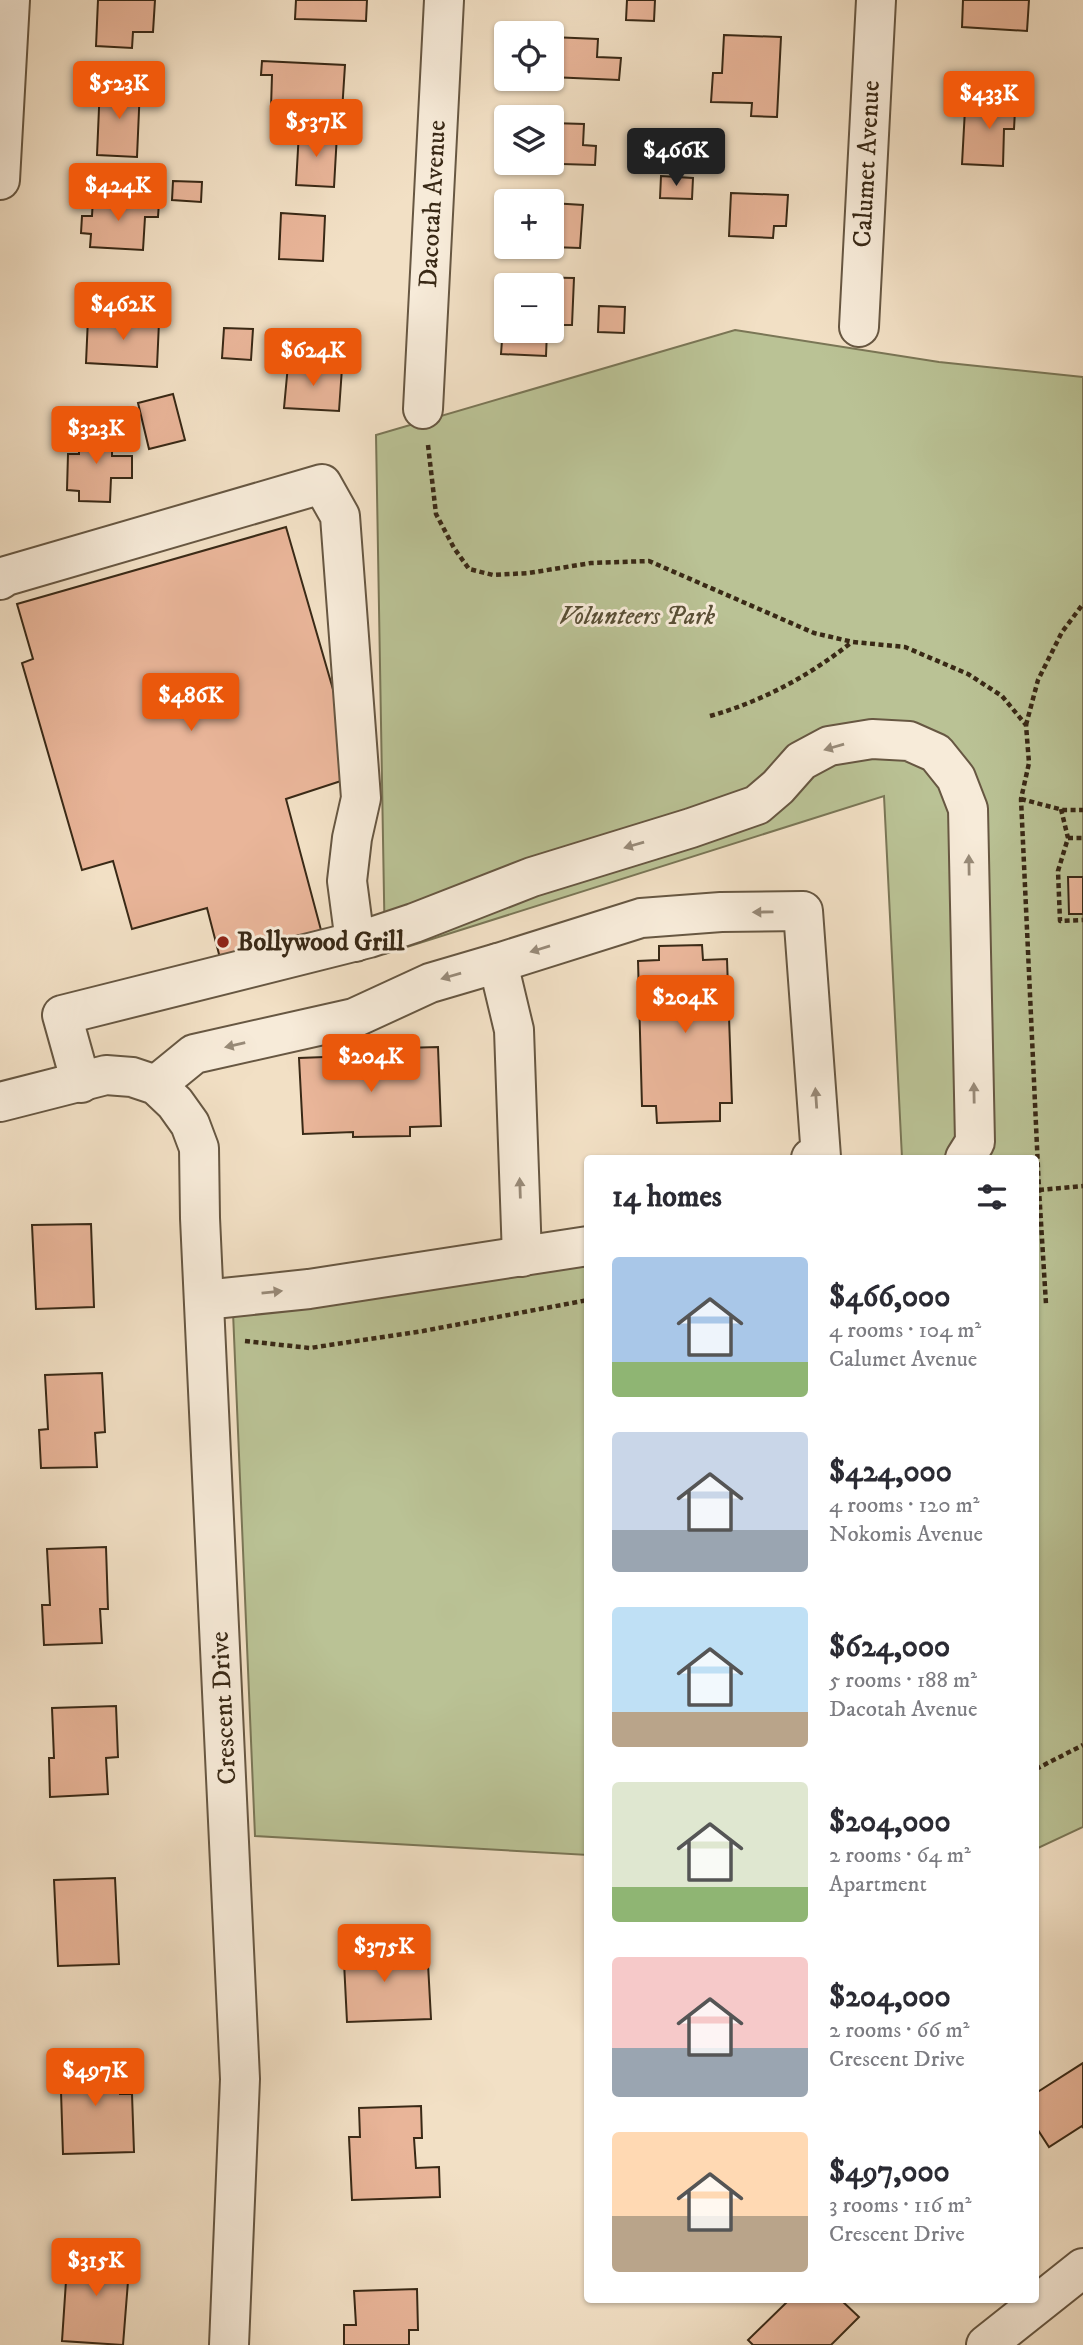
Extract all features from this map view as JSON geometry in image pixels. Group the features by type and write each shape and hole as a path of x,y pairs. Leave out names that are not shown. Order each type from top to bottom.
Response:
{"street":[{"path":"0,180 10,0"},
{"name":"Dacotah Avenue","path":"423,409 444,0"},
{"name":"Calumet Avenue","path":"859,327 876,0"},
{"path":"0,580 6,576 322,484 340,516 361,798 352,838 347,881 355,942"},
{"path":"81,1083 62,1015 355,942 414,923 532,877 757,805 778,787 801,761 830,746 872,739 909,741 936,753 956,778 968,809 975,1142 967,1155"},
{"path":"0,1102 106,1075 132,1077 156,1086 194,1054 354,1018 430,983 641,918 721,912 803,911 821,1155"},
{"path":"498,963 514,1030 522,1256"},
{"name":"Crescent Drive","path":"156,1086 175,1103 190,1124 199,1148 240,2079 229,2345"},
{"path":"204,1300 335,1285 584,1247"},
{"path":"1039,2301 1083,2268"},
{"path":"986,2345 1037,2303"}],"path":[{"path":"1026,725 1038,680 1062,632 1083,604"},
{"path":"710,716 779,691 825,664 853,642"},
{"path":"1021,799 1061,809 1083,810"},
{"path":"1061,809 1069,838 1058,871 1060,921 1083,920"},
{"path":"1069,838 1083,838"},
{"path":"1039,1190 1083,1186"},
{"path":"237,1340 310,1348 422,1331 584,1301"},
{"path":"1039,1767 1083,1745"}],"green space":[{"name":"Volunteers Park","path":"735,330 939,362 1083,377 1083,1827 1039,1848 1039,1155 902,1155 884,796 385,954 376,435"},
{"path":"584,1235 584,1855 255,1836 233,1312"}],"building":[{"path":"98,0 155,0 153,32 133,32 132,48 96,46"},
{"path":"296,0 367,0 366,21 295,19"},
{"path":"627,0 655,0 654,21 626,20"},
{"path":"963,0 1029,0 1027,31 962,27"},
{"path":"724,35 781,37 777,117 751,116 752,103 711,102 713,73 722,73"},
{"path":"564,38 598,39 597,57 621,58 619,80 564,78"},
{"path":"262,61 345,65 342,112 271,108 272,75 261,75"},
{"path":"100,85 140,87 137,157 97,155"},
{"path":"994,90 1016,91 1014,129 1004,129 1003,166 962,164 965,109 992,110"},
{"path":"564,123 584,124 583,145 596,146 595,165 564,164"},
{"path":"299,131 337,134 334,187 296,185"},
{"path":"661,176 693,178 692,199 660,198"},
{"path":"173,181 202,182 201,202 172,200"},
{"path":"731,193 788,195 786,226 774,226 773,238 729,236"},
{"path":"93,198 159,202 158,217 145,217 143,250 90,247 91,234 81,233 82,216 92,216"},
{"path":"564,204 583,205 580,248 564,247"},
{"path":"281,213 325,216 323,261 279,259"},
{"path":"564,278 574,278 572,325 564,325"},
{"path":"599,306 625,307 624,333 598,332"},
{"path":"88,318 159,322 157,367 86,363"},
{"path":"224,328 253,329 251,360 222,358"},
{"path":"502,343 547,343 546,356 501,354"},
{"path":"288,365 342,368 339,411 284,408"},
{"path":"173,394 185,440 149,449 138,403"},
{"path":"79,427 112,428 112,456 132,456 132,478 111,478 110,502 79,501 79,491 67,490 68,454 79,454"},
{"path":"286,527 341,717 341,781 286,799 321,930 220,958 207,908 132,929 113,861 82,870 22,663 33,659 17,604"},
{"path":"1068,877 1083,877 1083,914 1069,914"},
{"path":"702,945 703,960 727,959 732,1103 720,1103 720,1121 657,1123 656,1106 642,1106 638,961 659,960 659,946"},
{"path":"438,1047 441,1126 410,1127 410,1136 353,1137 353,1132 303,1134 299,1058 403,1058 402,1048"},
{"path":"91,1224 94,1307 36,1309 32,1225"},
{"path":"102,1373 105,1432 95,1433 97,1467 41,1468 39,1430 48,1429 45,1375"},
{"path":"106,1547 108,1609 100,1609 102,1643 44,1645 42,1605 50,1605 47,1549"},
{"path":"116,1706 118,1757 106,1758 108,1794 50,1797 49,1758 54,1758 52,1708"},
{"path":"115,1878 119,1964 58,1966 54,1880"},
{"path":"402,1940 402,1965 428,1964 431,2019 347,2022 343,1942"},
{"path":"119,2059 120,2094 132,2094 134,2152 63,2154 60,2060"},
{"path":"1083,2063 1083,2128 1082,2126 1049,2147 1039,2132 1039,2091"},
{"path":"421,2106 422,2138 414,2138 416,2168 439,2167 440,2197 352,2200 349,2137 360,2137 359,2108"},
{"path":"68,2251 130,2256 123,2345 62,2341"},
{"path":"417,2289 418,2330 409,2330 409,2345 344,2345 344,2325 356,2325 354,2291"},
{"path":"786,2303 844,2303 859,2317 831,2345 753,2345 748,2340"}],"place":[{"name":"Bollywood Grill","path":"223,942"}]}
